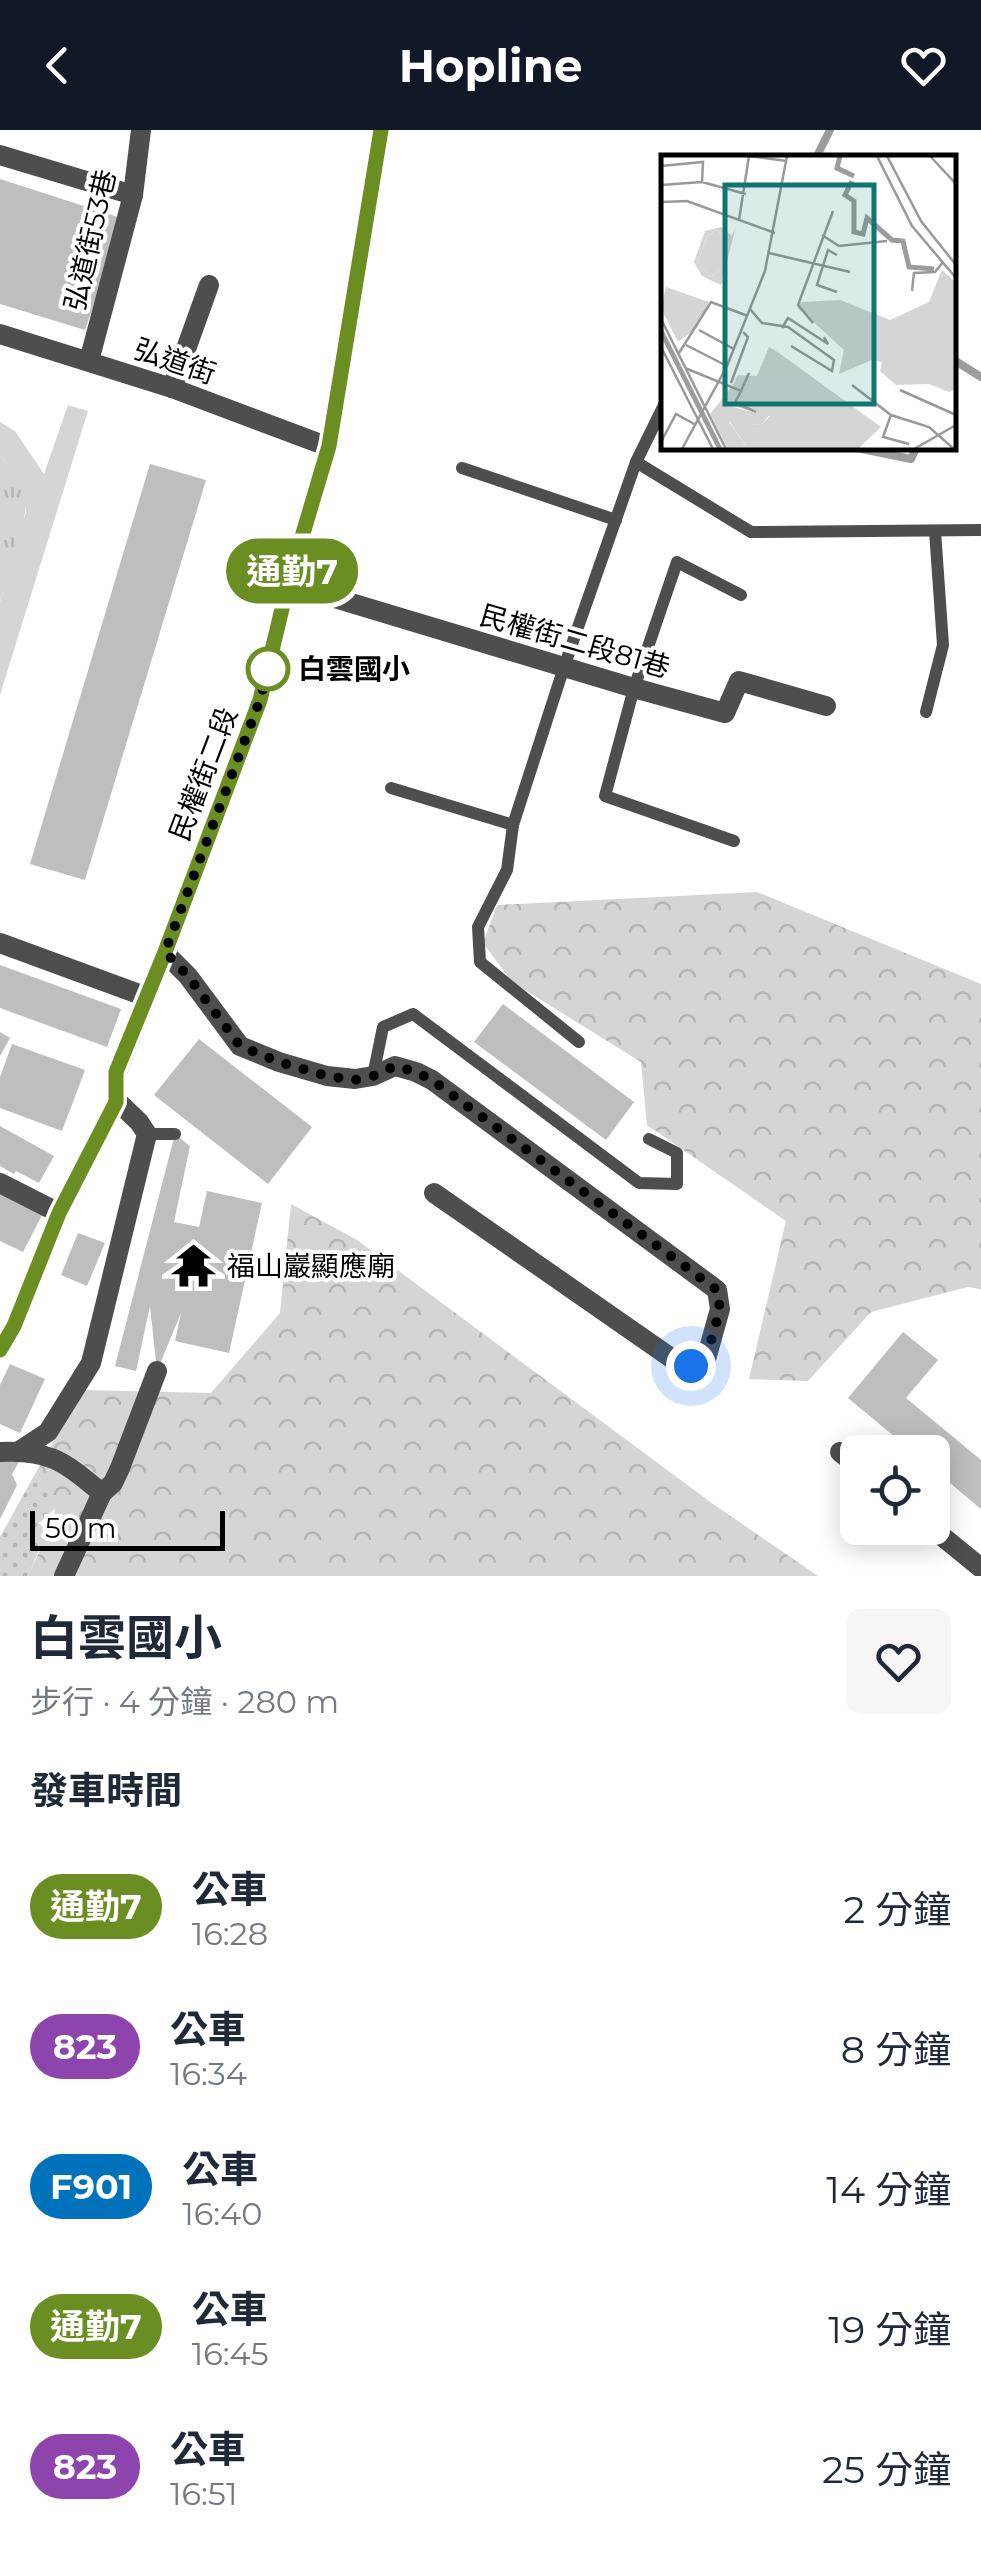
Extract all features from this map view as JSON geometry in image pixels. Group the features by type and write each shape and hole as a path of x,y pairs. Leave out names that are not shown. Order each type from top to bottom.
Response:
{"street":[{"name":"弘道街53巷","path":"88,361 134,195 140,130"},
{"name":"民權街二段","path":"0,1350 7,1322 116,1102 116,1072 260,700 288,584 329,446 381,130"},
{"path":"0,156 134,195"},
{"path":"172,388 209,284"},
{"name":"弘道街","path":"0,334 172,388 329,446"},
{"name":"民權街二段81巷","path":"288,584 725,713 739,680 826,706"},
{"path":"0,943 147,996"},
{"path":"165,952 188,976 240,1046 327,1076 355,1080 395,1066 432,1080 717,1290 720,1309 706,1359 691,1366 676,1362 434,1193"},
{"path":"9,1451 48,1432 91,1363 147,1134 116,1102"},
{"path":"0,1182 59,1213"},
{"path":"64,1576 102,1494 120,1468 157,1371"},
{"path":"9,1451 60,1459 102,1494"},
{"path":"950,1543 981,1568"}],"lane":[{"path":"580,1042 480,962 478,926 507,870 513,825 564,667 636,462 661,411"},
{"path":"636,462 751,532 981,530"},
{"path":"462,468 616,520"},
{"path":"926,712 943,645 935,531"},
{"path":"734,841 604,796 634,688 676,562 741,596"},
{"path":"391,788 513,825"},
{"path":"373,1076 383,1027 413,1014 639,1182 677,1184 676,1153 649,1138"},
{"path":"147,1134 175,1134"}],"green space":[{"path":"68,405 88,411 0,695 0,602 26,512 19,482 0,455 0,422 15,431 44,474"},
{"path":"0,455 21,485 26,506 0,602"},
{"path":"757,892 981,984 981,1289 968,1287 871,1312 808,1381 749,1379 786,1221 647,1125 641,1062 512,982 483,943 497,905"},
{"path":"291,1204 357,1240 713,1504 818,1576 28,1576 39,1552 48,1486 35,1474 83,1390 211,1393 280,1313"},
{"path":"35,1474 47,1484 50,1495 41,1544 28,1576 0,1576 0,1537"}],"building":[{"path":"0,179 118,217 85,330 0,304"},
{"path":"150,464 206,480 85,880 30,864"},
{"path":"0,965 121,1009 107,1047 0,1008"},
{"path":"503,1004 634,1102 606,1140 474,1042"},
{"path":"0,1032 10,1038 0,1056"},
{"path":"199,1039 312,1127 268,1184 154,1095"},
{"path":"12,1044 85,1070 62,1131 0,1108 0,1077"},
{"path":"0,1126 54,1156 39,1183 0,1166"},
{"name":"福山巖顯應廟","path":"175,1134 190,1146 174,1222 199,1227 207,1191 262,1203 229,1353 175,1341 181,1313 157,1371 150,1306 136,1371 115,1366"},
{"path":"0,1193 42,1215 23,1252 0,1241"},
{"path":"78,1233 105,1243 87,1286 61,1275"},
{"path":"903,1332 938,1360 906,1398 981,1460 981,1509 950,1483 950,1435 893,1435 848,1398"},
{"path":"10,1364 45,1379 20,1433 0,1424 0,1385"},
{"path":"0,1460 19,1462 12,1474 17,1485 0,1519"}],"waterway":[{"path":"818,155 830,130"},
{"path":"956,361 981,377"},
{"path":"867,450 911,459 915,450"}],"bus line":[{"name":"通勤7","path":"0,1350 14,1326 59,1213 116,1102 116,1072 260,700 288,584 329,446 381,130"}],"place":[{"name":"白雲國小","path":"268,669"},
{"name":"福山巖顯應廟","path":"194,1266"}],"route":[{"path":"268,669 270,662 260,700 165,952 188,976 240,1046 327,1076 355,1080 395,1066 432,1080 717,1290 720,1309 706,1359 691,1366"}]}
